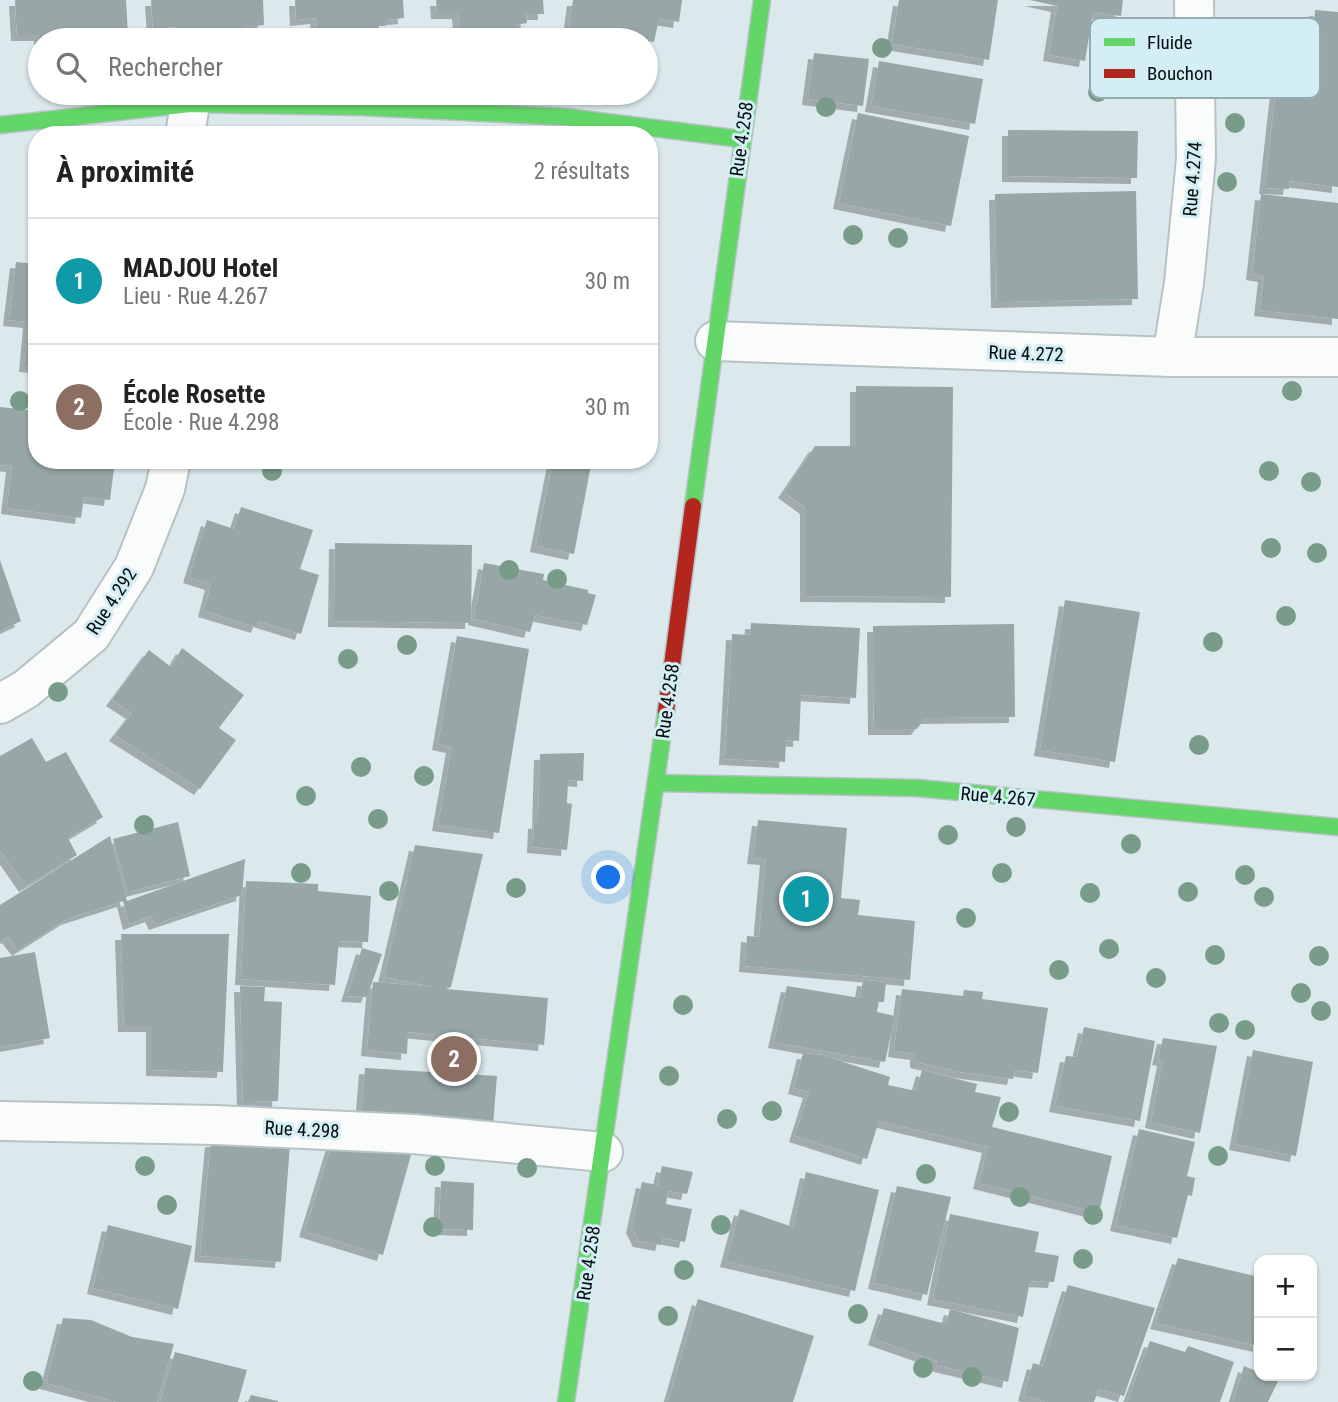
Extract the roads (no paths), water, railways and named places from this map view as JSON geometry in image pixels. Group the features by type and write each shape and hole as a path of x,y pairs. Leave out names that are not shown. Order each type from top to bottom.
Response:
{"main road":[{"name":"Rue 4.258","path":"566,1402 656,783 741,139 762,0"},
{"path":"0,125 188,119 360,107 567,117 638,126"},
{"path":"658,129 741,139"},
{"name":"Rue 4.267","path":"656,783 917,788 1338,827"}],"street":[{"name":"Rue 4.274","path":"1194,0 1194,18"},
{"name":"Rue 4.274","path":"1172,357 1184,283 1196,159 1195,98"},
{"name":"Rue 4.272","path":"715,341 1172,357 1338,357"},
{"name":"Rue 4.292","path":"0,704 26,689 91,635 134,567 165,489 169,469"},
{"name":"Rue 4.298","path":"0,1121 400,1134 603,1152"}],"place":[{"name":"MADJOU Hotel","path":"806,899"},
{"name":"École Rosette","path":"454,1059"}]}
